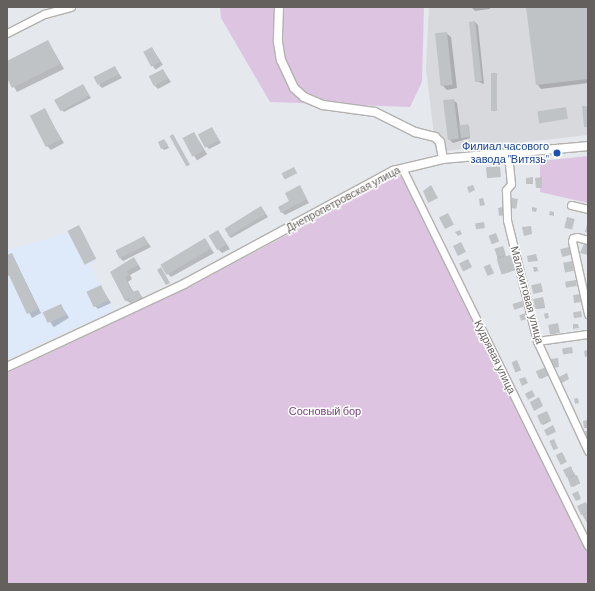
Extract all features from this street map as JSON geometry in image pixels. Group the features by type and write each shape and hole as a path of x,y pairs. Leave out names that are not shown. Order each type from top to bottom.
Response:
{"street":[{"path":"7,33 44,14 71,7"},
{"path":"279,7 278,42 281,60 294,88 304,97 323,105 375,112 415,132 435,137 440,142 443,159"},
{"name":"Днепропетровская улица","path":"7,367 117,314 184,284 402,168 443,159 508,155 588,146"},
{"name":"Малахитовая улица","path":"508,155 511,184 506,190 507,220 537,341 588,451"},
{"name":"Кудрявая улица","path":"402,168 588,546"},
{"path":"571,205 588,208"},
{"path":"588,240 573,238 588,314"},
{"path":"537,341 588,334"}],"shaded area":[{"path":"429,7 588,7 588,135 436,152 426,68"},
{"path":"81,229 97,261 90,265 113,311 7,359 7,250"}],"green space":[{"path":"220,7 424,7 422,82 410,107 270,102 221,18"},
{"path":"588,156 588,203 540,192 540,161"},
{"name":"Сосновый бор","path":"403,176 588,551 588,584 7,584 7,373 193,285 395,177"}],"building":[{"path":"526,7 588,7 588,79 536,85"},
{"path":"475,21 482,81 475,82 469,22"},
{"path":"447,32 453,85 441,86 435,33"},
{"path":"48,40 60,64 12,88 7,78 7,61"},
{"path":"152,47 160,62 151,67 143,52"},
{"path":"115,66 119,74 98,85 94,77"},
{"path":"163,69 168,79 154,86 149,76"},
{"path":"491,73 497,73 497,111 491,111"},
{"path":"83,84 89,95 60,111 54,100"},
{"path":"454,99 459,139 448,140 443,100"},
{"path":"582,106 588,106 588,127 584,127"},
{"path":"566,107 568,119 539,123 537,112"},
{"path":"45,108 61,139 46,147 30,116"},
{"path":"468,124 470,137 461,138 459,125"},
{"path":"212,127 219,140 205,148 198,135"},
{"path":"194,132 204,151 192,157 183,138"},
{"path":"173,134 190,165 186,167 170,136"},
{"path":"164,139 168,146 161,149 158,142"},
{"path":"500,166 501,177 487,178 486,167"},
{"path":"294,167 297,173 285,180 282,173"},
{"path":"533,177 533,184 526,184 526,178"},
{"path":"542,177 542,188 536,188 535,178"},
{"path":"300,185 307,199 281,213 278,207 289,201 285,193"},
{"path":"431,185 438,198 428,203 423,191"},
{"path":"473,185 475,190 469,193 467,187"},
{"path":"483,198 485,205 480,206 479,199"},
{"path":"512,198 518,199 516,209 510,208"},
{"path":"261,206 266,214 229,236 225,229"},
{"path":"503,207 505,215 499,216 498,208"},
{"path":"532,207 537,208 536,212 532,211"},
{"path":"550,211 554,212 554,216 549,215"},
{"path":"448,213 454,225 445,229 439,218"},
{"path":"567,217 575,219 572,230 564,228"},
{"path":"588,221 588,233 585,232"},
{"path":"484,222 485,228 476,229 475,223"},
{"path":"79,225 96,259 85,265 67,231"},
{"path":"531,226 532,234 524,236 522,227"},
{"path":"218,230 227,245 217,250 209,236"},
{"path":"460,230 462,234 458,236 455,232"},
{"path":"496,233 499,241 492,244 489,236"},
{"path":"144,236 148,244 120,259 115,251"},
{"path":"205,238 211,248 167,275 160,265"},
{"path":"461,242 466,252 458,256 453,246"},
{"path":"584,244 588,245 588,255 580,253"},
{"path":"503,246 506,255 497,257 494,249"},
{"path":"569,247 571,255 562,257 560,249"},
{"path":"12,253 38,309 27,314 7,271 7,255"},
{"path":"536,254 538,261 528,262 527,256"},
{"path":"510,255 515,270 502,275 497,259"},
{"path":"134,257 138,265 127,271 129,275 125,277 132,292 138,290 142,297 132,303 129,298 125,301 110,272"},
{"path":"468,259 472,267 463,272 459,264"},
{"path":"572,261 574,271 565,273 563,263"},
{"path":"490,264 494,273 488,276 484,267"},
{"path":"161,267 170,283 166,285 157,270"},
{"path":"533,267 537,267 538,271 534,272"},
{"path":"576,280 577,286 566,288 565,282"},
{"path":"541,283 543,292 533,294 531,285"},
{"path":"101,285 108,300 94,307 86,292"},
{"path":"581,294 582,302 574,303 573,295"},
{"path":"543,297 545,307 535,309 533,299"},
{"path":"522,301 524,307 514,310 512,304"},
{"path":"61,304 66,315 48,323 43,312"},
{"path":"581,311 582,317 574,318 573,312"},
{"path":"526,313 528,319 521,321 519,315"},
{"path":"548,313 549,318 545,319 544,314"},
{"path":"558,323 560,333 550,335 548,325"},
{"path":"573,324 578,324 579,328 573,329"},
{"path":"572,347 573,353 563,354 562,349"},
{"path":"588,350 588,356 585,357 584,351"},
{"path":"558,358 559,367 553,368 551,359"},
{"path":"517,360 521,370 516,372 511,362"},
{"path":"546,367 549,374 539,379 536,371"},
{"path":"567,373 569,379 560,384 557,378"},
{"path":"525,377 528,383 522,386 519,379"},
{"path":"532,390 535,396 528,400 525,394"},
{"path":"539,397 543,406 534,411 530,402"},
{"path":"578,398 579,403 575,404 574,399"},
{"path":"547,411 551,420 541,425 537,415"},
{"path":"588,420 588,428 584,428 583,421"},
{"path":"553,425 556,432 547,436 544,430"},
{"path":"585,431 588,431 588,441 587,441"},
{"path":"554,439 558,448 553,450 549,441"},
{"path":"562,452 567,462 561,465 556,455"},
{"path":"571,466 574,475 567,478 563,470"},
{"path":"577,475 580,483 571,487 568,479"},
{"path":"578,491 581,499 576,501 572,494"},
{"path":"586,502 588,512 581,515 577,506"},
{"path":"588,513 588,525 583,516"}],"place":[{"name":"Филиал часового завода \"Витязь\"","path":"557,153"}]}
